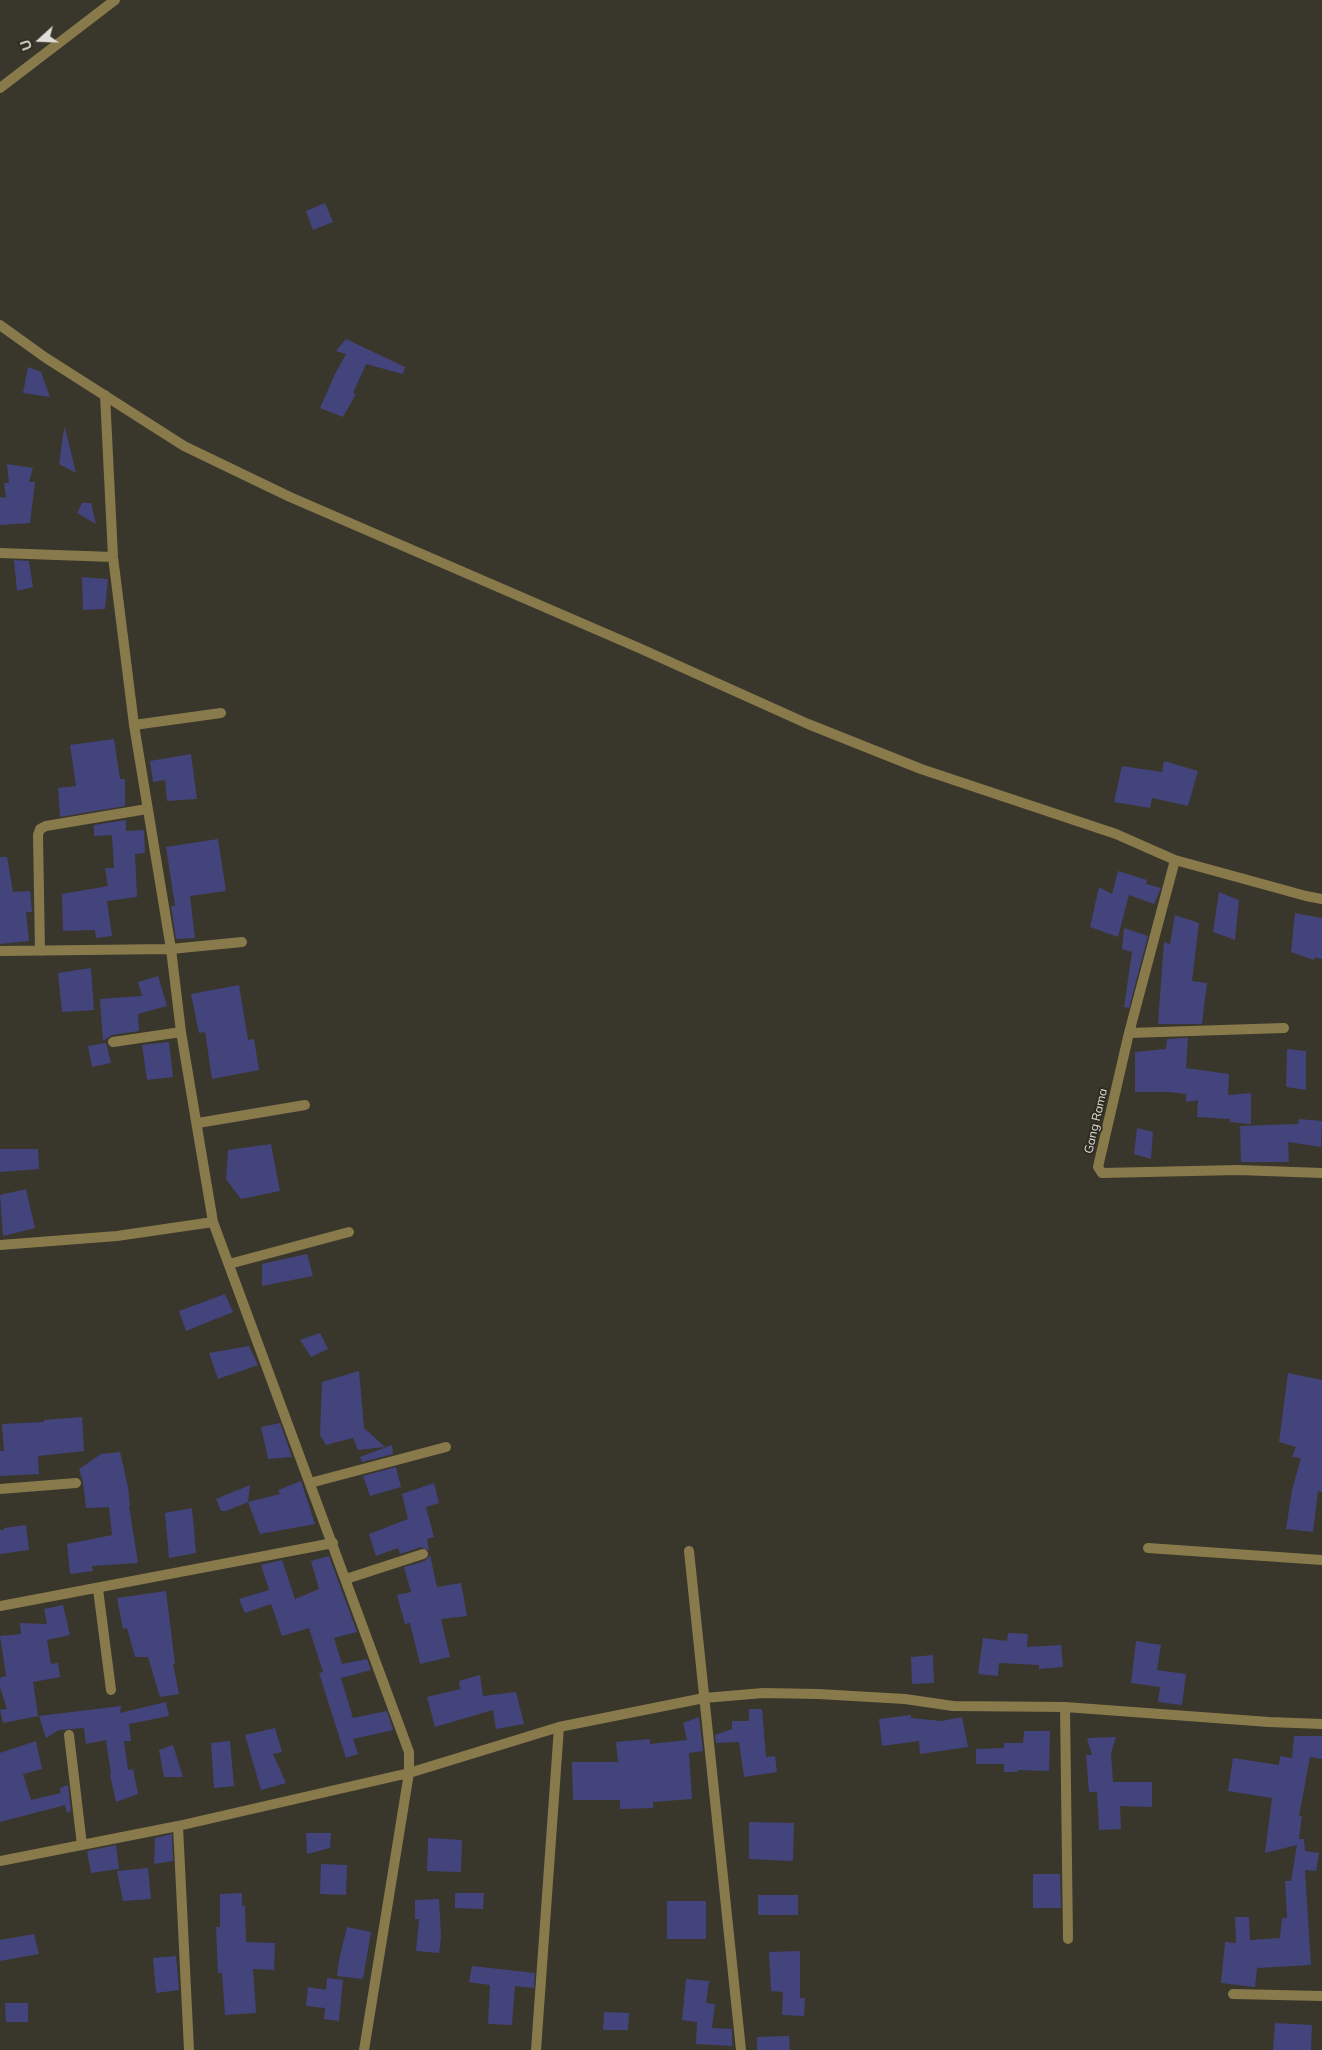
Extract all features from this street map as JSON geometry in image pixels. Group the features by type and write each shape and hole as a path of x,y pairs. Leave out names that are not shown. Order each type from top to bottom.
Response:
{"street":[{"path":"0,88 115,0"},
{"path":"0,324 46,358 184,446 290,497 808,724 921,770 1116,834 1175,860 1322,899"},
{"path":"105,395 114,557 134,725 171,949 181,1032 198,1123 213,1222 409,1752 409,1773 364,2050"},
{"path":"0,553 114,557"},
{"path":"134,725 221,712"},
{"path":"40,951 38,835 40,829 46,826 147,809"},
{"name":"Gang Rama","path":"1175,860 1130,1033 1098,1168 1102,1173 1238,1170 1322,1173"},
{"path":"0,951 171,949 242,942"},
{"path":"1130,1033 1284,1028"},
{"path":"113,1042 181,1032"},
{"path":"198,1123 305,1105"},
{"path":"0,1245 117,1236 213,1222"},
{"path":"229,1264 349,1232"},
{"path":"310,1483 446,1447"},
{"path":"0,1489 76,1483"},
{"path":"0,1606 98,1589 333,1543"},
{"path":"1148,1548 1322,1560"},
{"path":"688,1551 741,2050"},
{"path":"346,1579 423,1554"},
{"path":"98,1589 111,1690"},
{"path":"0,1861 178,1826 409,1773 559,1727 704,1698 763,1693 818,1694 905,1699 953,1706 1065,1706 1269,1722 1322,1724"},
{"path":"1065,1706 1068,1939"},
{"path":"536,2050 559,1727"},
{"path":"69,1735 82,1845"},
{"path":"178,1826 189,2050"},
{"path":"1233,1994 1322,1996"}],"building":[{"path":"325,203 333,222 313,230 306,211"},
{"path":"346,339 405,367 403,374 366,364 353,393 356,394 343,417 320,408 346,354 336,351"},
{"path":"28,367 41,372 50,397 23,393"},
{"path":"65,428 76,473 59,464"},
{"path":"7,464 33,468 29,482 35,482 30,523 0,525 0,497 6,498 4,483 9,483"},
{"path":"82,503 91,503 96,524 77,513"},
{"path":"14,560 29,561 33,587 17,591"},
{"path":"82,577 108,579 105,609 83,610"},
{"path":"114,739 120,779 125,779 125,806 60,817 58,788 76,786 70,745"},
{"path":"191,754 197,799 167,801 165,780 153,782 150,761"},
{"path":"1164,761 1198,771 1188,806 1152,798 1150,808 1114,802 1122,766 1162,772"},
{"path":"126,820 126,831 144,830 145,853 135,854 137,897 107,901 112,936 96,938 95,930 63,931 62,894 108,886 105,868 114,868 112,835 94,836 94,825"},
{"path":"218,839 226,891 190,896 195,938 176,939 171,906 175,906 166,847"},
{"path":"0,857 7,857 13,892 30,891 32,912 26,912 29,941 0,944"},
{"path":"1118,871 1147,880 1146,884 1161,888 1154,904 1129,895 1118,937 1090,927 1099,887 1112,894"},
{"path":"1219,892 1239,900 1235,940 1213,932"},
{"path":"1295,913 1322,918 1322,959 1315,957 1314,960 1291,952"},
{"path":"1175,915 1199,923 1192,981 1207,983 1202,1024 1158,1024 1164,942 1170,944"},
{"path":"1124,928 1148,936 1129,1008 1124,1007 1132,952 1122,949"},
{"path":"91,968 94,1010 62,1012 58,973"},
{"path":"158,976 167,1006 138,1014 139,1031 112,1035 103,1041 100,999 142,996 138,982"},
{"path":"239,985 248,1040 254,1039 259,1070 212,1079 205,1032 199,1033 191,994"},
{"path":"1188,1038 1186,1068 1229,1074 1228,1095 1251,1093 1251,1124 1230,1122 1230,1119 1197,1117 1198,1100 1186,1102 1186,1094 1135,1092 1135,1052 1166,1049 1167,1039"},
{"path":"169,1042 173,1077 147,1080 142,1045"},
{"path":"106,1043 111,1063 92,1067 88,1046"},
{"path":"1287,1049 1306,1051 1306,1090 1286,1087"},
{"path":"1299,1119 1322,1121 1321,1147 1288,1142 1289,1162 1241,1162 1240,1126 1298,1124"},
{"path":"1137,1128 1153,1132 1151,1159 1134,1154"},
{"path":"271,1144 280,1191 241,1199 226,1179 228,1150"},
{"path":"0,1149 38,1149 39,1169 0,1172"},
{"path":"26,1189 35,1228 3,1236 0,1195"},
{"path":"307,1254 313,1276 262,1286 262,1264"},
{"path":"225,1294 233,1312 186,1331 179,1311"},
{"path":"320,1333 328,1349 311,1357 300,1340"},
{"path":"249,1346 258,1365 218,1379 209,1353"},
{"path":"359,1371 364,1428 385,1447 358,1450 353,1438 326,1445 320,1435 322,1382"},
{"path":"1288,1373 1322,1380 1322,1492 1318,1491 1313,1532 1286,1529 1292,1490 1301,1458 1292,1457 1296,1447 1279,1442"},
{"path":"82,1417 84,1451 38,1456 39,1474 0,1476 0,1451 4,1451 2,1424 44,1422 44,1420"},
{"path":"280,1423 292,1457 268,1459 261,1427"},
{"path":"392,1445 393,1454 362,1462 360,1457"},
{"path":"120,1452 128,1487 138,1563 92,1566 93,1571 70,1574 67,1544 112,1535 109,1507 86,1508 83,1482 79,1469 101,1454"},
{"path":"396,1467 401,1487 370,1496 363,1476"},
{"path":"301,1481 315,1524 260,1534 248,1502 280,1494 278,1490"},
{"path":"434,1483 439,1503 426,1507 434,1537 427,1539 429,1551 421,1547 400,1554 398,1548 376,1556 369,1534 408,1519 402,1494"},
{"path":"250,1485 248,1502 226,1511 221,1511 216,1499"},
{"path":"192,1508 196,1553 169,1558 165,1513"},
{"path":"26,1525 29,1550 0,1554 0,1530"},
{"path":"430,1555 437,1587 461,1583 467,1616 441,1619 450,1657 420,1664 410,1623 405,1624 397,1595 411,1592 404,1567 425,1561"},
{"path":"329,1556 357,1632 334,1638 342,1664 367,1659 371,1670 341,1678 353,1718 387,1711 393,1730 353,1739 358,1754 346,1758 319,1673 323,1672 309,1628 282,1636 271,1604 245,1613 239,1599 269,1590 261,1565 282,1560 295,1599 319,1589 311,1561"},
{"path":"166,1591 175,1664 173,1664 179,1694 160,1697 148,1657 135,1657 127,1628 123,1629 117,1598"},
{"path":"63,1605 70,1635 47,1640 51,1664 58,1663 60,1677 33,1682 38,1716 3,1723 0,1710 7,1709 0,1687 0,1678 6,1676 0,1636 21,1634 20,1623 47,1624 44,1609"},
{"path":"1008,1633 1028,1634 1027,1647 1061,1645 1063,1667 1039,1669 1039,1665 999,1663 998,1676 978,1674 983,1638 1007,1641"},
{"path":"1136,1641 1161,1645 1157,1670 1186,1674 1182,1705 1158,1702 1160,1687 1131,1683"},
{"path":"933,1655 934,1683 912,1684 911,1657"},
{"path":"480,1675 483,1696 516,1692 524,1724 496,1729 493,1710 435,1727 427,1697 460,1689 459,1681"},
{"path":"166,1702 169,1716 129,1724 131,1741 124,1741 128,1770 133,1769 138,1794 116,1802 110,1775 106,1740 86,1744 84,1728 59,1730 46,1738 39,1716 121,1706 120,1713"},
{"path":"749,1709 762,1709 766,1757 775,1756 777,1772 744,1777 739,1742 716,1743 715,1735 732,1729 732,1721 749,1721"},
{"path":"911,1715 911,1718 942,1721 962,1717 968,1747 920,1754 919,1741 882,1746 879,1719"},
{"path":"699,1717 703,1751 689,1753 692,1799 653,1802 653,1808 620,1809 620,1800 573,1800 572,1762 618,1762 616,1742 650,1739 650,1744 687,1740 683,1723"},
{"path":"275,1728 282,1752 273,1754 286,1783 261,1790 245,1735"},
{"path":"1024,1731 1050,1731 1049,1771 1017,1770 1018,1772 1004,1772 1004,1764 976,1764 976,1749 1004,1748 1004,1743 1023,1743"},
{"path":"1294,1736 1322,1736 1322,1759 1310,1757 1299,1816 1302,1816 1299,1839 1304,1839 1305,1851 1319,1853 1316,1871 1305,1870 1311,1965 1257,1968 1255,1987 1221,1983 1225,1942 1236,1943 1235,1917 1249,1917 1250,1940 1280,1938 1282,1918 1287,1918 1285,1881 1291,1881 1297,1845 1265,1853 1272,1798 1228,1791 1233,1758 1279,1765 1280,1756 1292,1758"},
{"path":"1116,1737 1111,1753 1113,1782 1152,1782 1152,1807 1120,1806 1121,1829 1099,1830 1097,1792 1089,1792 1086,1755 1092,1755 1087,1738"},
{"path":"36,1741 42,1769 23,1774 31,1800 61,1793 60,1788 68,1785 71,1811 67,1813 65,1805 0,1822 0,1753"},
{"path":"230,1741 234,1786 214,1788 211,1743"},
{"path":"173,1745 183,1777 164,1777 159,1750"},
{"path":"749,1822 794,1823 793,1861 749,1859"},
{"path":"306,1833 331,1833 330,1848 307,1854"},
{"path":"172,1834 173,1861 154,1864 155,1838"},
{"path":"428,1838 462,1840 461,1872 427,1871"},
{"path":"116,1845 119,1869 91,1873 87,1851"},
{"path":"321,1864 347,1865 346,1895 320,1894"},
{"path":"148,1868 151,1899 123,1901 117,1871"},
{"path":"1033,1874 1060,1874 1061,1908 1033,1908"},
{"path":"242,1893 242,1906 245,1906 246,1942 275,1943 274,1970 253,1969 256,2013 225,2015 222,1973 218,1973 216,1927 220,1927 220,1894"},
{"path":"455,1893 484,1893 483,1909 455,1908"},
{"path":"758,1895 798,1895 798,1915 758,1915"},
{"path":"439,1899 441,1937 439,1953 416,1951 419,1919 415,1919 415,1900"},
{"path":"667,1901 706,1901 706,1939 667,1939"},
{"path":"347,1927 371,1932 363,1979 337,1976"},
{"path":"34,1934 39,1954 0,1961 0,1940"},
{"path":"800,1951 800,1998 805,1998 804,2016 782,2015 783,1992 771,1991 769,1952"},
{"path":"176,1956 179,1990 156,1993 153,1958"},
{"path":"472,1966 535,1973 534,1988 515,1986 512,2025 488,2024 490,1985 469,1982"},
{"path":"327,1978 343,1980 339,2021 324,2019 325,2008 306,2006 308,1987 326,1990"},
{"path":"686,1979 709,1981 706,2003 715,2004 712,2028 732,2029 732,2046 696,2044 697,2022 682,2020"},
{"path":"5,2003 28,2003 28,2022 6,2022"},
{"path":"604,2012 629,2013 628,2030 603,2030"},
{"path":"1275,2023 1312,2025 1311,2050 1273,2050"},
{"path":"789,2036 790,2050 757,2050 757,2037"}]}
